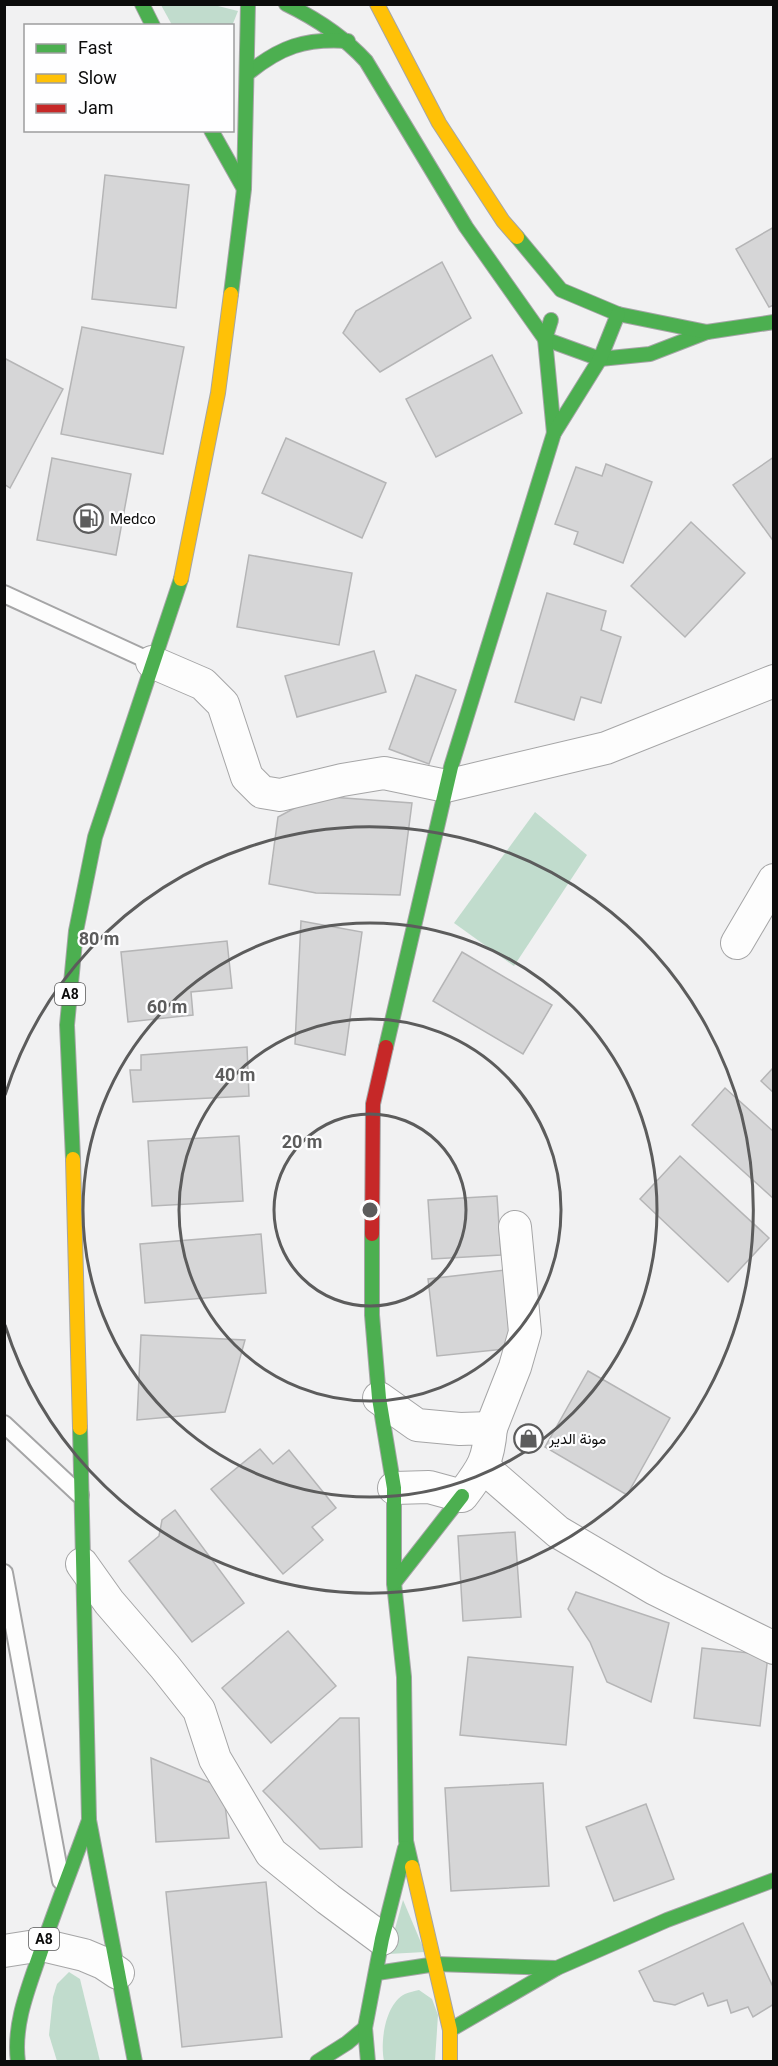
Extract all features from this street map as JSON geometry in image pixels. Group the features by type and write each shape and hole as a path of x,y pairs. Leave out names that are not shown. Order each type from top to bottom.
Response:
{"main road":[{"path":"142,4 152,24"},
{"name":"A8","path":"135,2061 89,1820 75,1191 67,1025 76,931 95,837 185,562 218,393 244,189 248,4"},
{"path":"286,4 316,18 348,40 366,61 466,227 545,339 600,359 650,354 708,332 774,322"},
{"path":"377,4 439,123 503,222 558,300 708,332"},
{"path":"247,74 263,60 304,41 326,38 348,40"},
{"path":"212,132 244,189"},
{"path":"554,433 545,339 558,300"},
{"path":"451,2061 450,2030 406,1841 404,1677 394,1583 394,1488 379,1398 371,1300 373,1104 446,786 554,433 600,359 618,314"},
{"path":"394,1583 462,1496"},
{"name":"A8","path":"18,2061 20,2018 42,1945 89,1820"},
{"path":"368,2061 365,2028 382,1939 406,1841"},
{"path":"450,2030 557,1968 667,1920 774,1880"},
{"path":"377,1973 436,1964 557,1968"},
{"path":"317,2061 347,2043 365,2028"}],"street":[{"path":"152,662 203,684 222,704 247,777 262,792 280,795 342,780 384,773 446,786 606,748 774,681"},
{"path":"737,943 774,880"},
{"path":"394,1488 429,1487 462,1496 483,1467 489,1449 491,1428 515,1367 525,1332 515,1227"},
{"path":"460,1429 515,1367"},
{"path":"379,1398 417,1425 460,1429 491,1428"},
{"path":"483,1467 558,1532 655,1589 774,1648"},
{"path":"82,1564 109,1602 199,1710 215,1760 271,1853 382,1939"},
{"path":"4,1951 42,1945 84,1955 103,1963 118,1973"}],"lane":[{"path":"4,594 152,662"},
{"path":"4,1424 80,1495"},
{"path":"4,1573 62,1891"}],"green space":[{"path":"161,5 214,5 238,11 233,24 171,24"},
{"path":"535,812 587,855 514,966 454,923"},
{"path":"403,1900 425,1952 388,1954"},
{"path":"69,1972 80,1979 100,2061 57,2061 49,2035 53,1997 57,1984"},
{"path":"419,1990 432,1999 438,2015 435,2061 384,2061 384,2034 393,2006 405,1994"}],"building":[{"path":"105,175 189,185 176,308 92,299"},
{"path":"774,227 774,305 769,307 736,249"},
{"path":"442,262 471,318 380,372 343,333 356,311"},
{"path":"82,327 184,347 163,454 61,434"},
{"path":"492,355 522,413 436,457 406,399"},
{"path":"4,358 63,389 10,488 4,484"},
{"path":"286,438 386,483 362,538 262,493"},
{"path":"774,457 774,542 733,485"},
{"path":"52,458 131,474 116,555 37,540"},
{"path":"606,464 652,482 623,563 574,544 578,532 555,524 576,467 602,476"},
{"path":"691,522 745,573 685,637 631,586"},
{"path":"249,555 352,573 339,645 237,627"},
{"path":"547,593 606,611 601,630 621,637 601,703 581,697 574,720 515,702"},
{"path":"374,651 386,692 297,717 285,676"},
{"path":"416,675 456,690 429,764 389,749"},
{"path":"317,796 412,803 400,895 316,893 269,884 278,817"},
{"path":"301,921 362,932 345,1055 295,1044"},
{"path":"227,941 232,988 191,992 193,1015 128,1022 121,952"},
{"path":"462,952 552,1005 523,1054 433,1001"},
{"path":"247,1047 249,1096 133,1102 130,1070 141,1070 141,1055"},
{"path":"774,1067 774,1093 761,1081"},
{"path":"725,1088 774,1132 774,1199 692,1125"},
{"path":"239,1136 243,1201 152,1206 148,1141"},
{"path":"680,1156 769,1238 728,1282 640,1199"},
{"path":"497,1196 501,1255 432,1259 428,1200"},
{"path":"261,1234 266,1293 145,1303 140,1244"},
{"path":"505,1270 514,1348 437,1356 428,1279"},
{"path":"141,1335 245,1340 225,1412 137,1420"},
{"path":"588,1371 670,1418 627,1495 545,1447"},
{"path":"260,1449 273,1464 289,1450 336,1508 312,1527 323,1540 283,1574 211,1489"},
{"path":"175,1510 244,1603 192,1642 129,1561 159,1536 162,1520"},
{"path":"515,1532 521,1617 463,1621 458,1536"},
{"path":"576,1592 669,1623 651,1702 607,1682 590,1642 568,1609"},
{"path":"288,1631 336,1686 271,1743 222,1688"},
{"path":"702,1648 768,1655 760,1726 694,1718"},
{"path":"468,1657 573,1667 566,1745 460,1735"},
{"path":"340,1718 359,1718 362,1847 320,1849 263,1791"},
{"path":"151,1758 223,1788 229,1838 156,1842"},
{"path":"543,1783 549,1886 451,1891 445,1788"},
{"path":"646,1804 674,1879 614,1901 586,1827"},
{"path":"266,1882 282,2037 182,2047 166,1892"},
{"path":"743,1923 774,1989 774,2004 753,2017 748,2007 731,2013 727,2000 708,2006 703,1993 675,2005 654,2001 639,1971"}],"traffic: fast":[{"path":"142,4 152,24"},
{"path":"231,294 244,189 248,4"},
{"path":"286,4 329,29 366,61 466,227 545,339 600,359 650,354 707,332 774,322"},
{"path":"247,74 271,57 294,46 319,41 348,41"},
{"path":"212,132 243,187"},
{"path":"517,237 561,290 618,314 707,332"},
{"path":"386,1047 451,767 554,433 600,359 618,314"},
{"path":"551,320 545,339 554,433"},
{"path":"73,1159 67,1025 76,931 95,837 181,579"},
{"path":"372,1234 372,1315 379,1398 394,1488 394,1583 404,1677 406,1841 412,1867"},
{"path":"80,1428 89,1820 135,2062"},
{"path":"394,1583 462,1496"},
{"path":"18,2062 18,2034 26,1994 89,1820"},
{"path":"368,2062 365,2028 382,1939 405,1848"},
{"path":"450,2030 557,1968 667,1920 774,1880"},
{"path":"377,1973 436,1964 557,1968"},
{"path":"317,2062 347,2043 365,2028"}],"traffic: slow":[{"path":"377,4 439,123 503,221 517,237"},
{"path":"181,579 218,393 231,294"},
{"path":"73,1159 80,1428"},
{"path":"412,1867 450,2030 450,2062"}],"traffic: jam":[{"path":"372,1234 373,1104 386,1047"}],"place":[{"name":"Medco","path":"89,519"},
{"name":"مونة الدير","path":"528,1439"}]}
